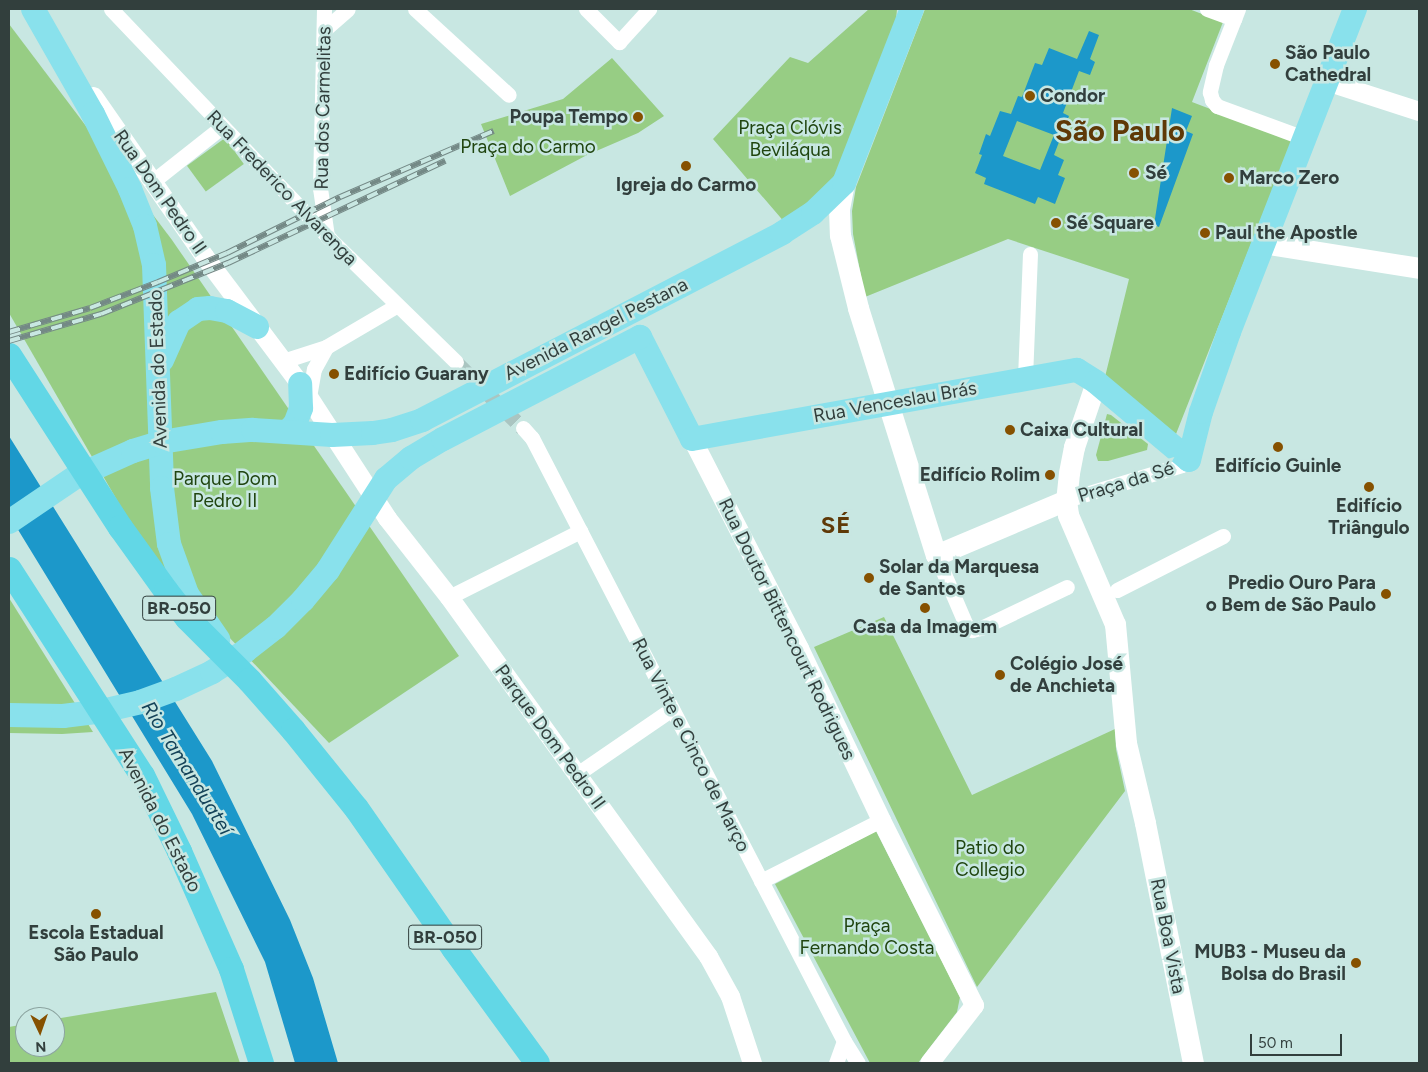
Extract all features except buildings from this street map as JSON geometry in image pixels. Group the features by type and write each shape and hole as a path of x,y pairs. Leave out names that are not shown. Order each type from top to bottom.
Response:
{"highway":[{"name":"Avenida do Estado","path":"9,355 120,527 166,591 199,632 249,680 293,730 356,808 454,950 537,1063"},
{"name":"Avenida do Estado","path":"9,569 142,776 179,851 231,969 261,1063"}],"main road":[{"path":"912,9 844,183 839,209 840,235 858,308 936,555 1066,500"},
{"name":"Praça da Sé","path":"1066,500 1074,446 1096,382 1189,460 1201,412 1263,243 1355,9"},
{"name":"Rua Dom Pedro II","path":"34,10 75,82"},
{"name":"Avenida do Estado","path":"75,82 130,189 147,234 154,265 163,497 172,553 187,594 249,680"},
{"name":"Avenida Rangel Pestana","path":"9,522 51,493 104,462 162,442 222,432 284,432 332,435 374,433 422,420 782,233 817,210 844,183"},
{"path":"1263,243 1419,268"},
{"path":"675,288 647,314 642,321 640,337 692,439"},
{"path":"158,368 176,327 183,318 198,310 210,308 227,311 258,327"},
{"name":"Avenida Rangel Pestana","path":"9,715 63,716 102,711 140,702 176,689 212,672 245,651 303,600 328,570 373,496 386,479 412,458 443,439 640,337"},
{"name":"Rua Venceslau Brás","path":"692,439 1077,370 1096,382"},
{"path":"284,432 295,424 301,408 296,379"},
{"path":"9,539 34,514 51,493"},
{"name":"Rua Boa Vista","path":"1066,500 1068,515 1115,624 1126,743 1142,810 1193,1063"}],"street":[{"name":"Rua Frederico Alvarenga","path":"112,9 327,236 396,306 456,362"},
{"name":"Rua dos Carmelitas","path":"324,9 320,188 327,236"},
{"path":"325,29 348,9"},
{"path":"416,9 509,95"},
{"path":"586,9 618,42 649,9"},
{"path":"1207,9 1236,14 1216,65 1210,92 1212,100 1217,106 1304,138"},
{"path":"1326,81 1419,111"},
{"name":"Rua Dom Pedro II","path":"75,82 91,93 152,182 296,379"},
{"path":"152,182 223,126"},
{"path":"1025,378 1030,254"},
{"path":"296,379 326,347 396,306"},
{"path":"296,379 314,369 326,347"},
{"name":"Parque Dom Pedro II","path":"296,379 373,496 449,597 708,956 730,996 752,1063"},
{"name":"Rua Vinte e Cinco de Março","path":"524,428 532,438 761,881 844,1040 858,1063"},
{"name":"Rua Doutor Bittencourt Rodrigues","path":"692,439 799,648 881,820"},
{"name":"Praça da Sé","path":"1066,500 1150,472 1182,465 1189,460"},
{"path":"449,597 580,531"},
{"path":"1117,590 1223,536"},
{"path":"936,555 966,625 972,630 981,628 1067,586"},
{"path":"577,774 672,709"},
{"path":"761,881 881,820 974,1005 929,1063"},
{"path":"836,1063 844,1040"}],"green space":[{"name":"Praça Clóvis Beviláqua","path":"869,9 897,9 896,20 837,172 826,191 786,224 713,139 790,57 808,63"},
{"name":"Sé Square","path":"925,9 1189,9 1223,22 1192,102 1292,140 1176,434 1104,381 1129,279 1008,239 865,297 853,234 852,211 856,187"},
{"name":"Parque Dom Pedro II","path":"9,24 172,240 459,656 329,743 144,547 9,313"},
{"name":"Praça do Carmo","path":"612,58 664,116 638,133 587,155 510,196 481,124 563,99"},
{"path":"225,138 244,164 206,192 187,166"},
{"path":"1107,414 1111,415 1148,444 1147,450 1108,461 1098,461 1096,455"},
{"path":"9,598 93,732 62,734 9,733"},
{"name":"Patio do Collegio","path":"884,617 972,795 1115,729 1116,749 1125,791 977,987 814,647"},
{"name":"Praça Fernando Costa","path":"876,831 960,997 957,1012 918,1063 870,1063 775,884"},
{"path":"216,992 240,1063 9,1063 9,1027 15,1026 15,1057 65,1057 65,1017"}],"water":[{"path":"1089,31 1099,35 1090,59 1095,62 1090,75 1079,71 1063,113 1069,116 1054,155 1064,160 1058,175 1065,178 1055,204 1038,197 1035,204 984,184 986,178 975,173 982,155 979,154 986,134 990,136 1000,111 1011,114 1018,96 1022,97 1035,63 1042,65 1049,48 1077,59","holes":["1017,121 1054,135 1040,170 1003,156"]},
{"path":"1172,108 1192,116 1186,131 1193,134 1159,227 1154,225"},
{"name":"Rio Tamanduateí","path":"9,436 212,761 290,920 313,978 338,1063 295,1063 265,962 192,814 9,515"}],"tunnel":[{"path":"456,362 523,428"}],"railway":[{"path":"9,332 90,308 158,282 227,253 340,197 493,131"},
{"path":"9,341 101,314 228,263 445,161"}],"place":[{"name":"São Paulo Cathedral","path":"1275,64"},
{"name":"Condor","path":"1030,96"},
{"name":"Poupa Tempo","path":"638,117"},
{"name":"Igreja do Carmo","path":"686,166"},
{"name":"Sé","path":"1134,173"},
{"name":"Marco Zero","path":"1229,178"},
{"name":"Sé Square","path":"1056,223"},
{"name":"Paul the Apostle","path":"1205,233"},
{"name":"Edifício Guarany","path":"334,374"},
{"name":"Caixa Cultural","path":"1010,430"},
{"name":"Edifício Guinle","path":"1278,447"},
{"name":"Edifício Rolim","path":"1050,475"},
{"name":"Edifício Triângulo","path":"1369,487"},
{"name":"Solar da Marquesa de Santos","path":"869,578"},
{"name":"Predio Ouro Para o Bem de São Paulo","path":"1386,594"},
{"name":"Casa da Imagem","path":"925,608"},
{"name":"Colégio José de Anchieta","path":"1000,675"},
{"name":"Escola Estadual São Paulo","path":"96,914"},
{"name":"MUB3 - Museu da Bolsa do Brasil","path":"1356,963"}],"district":[{"name":"São Paulo","path":"1120,131"},
{"name":"SÉ","path":"836,525"}]}
